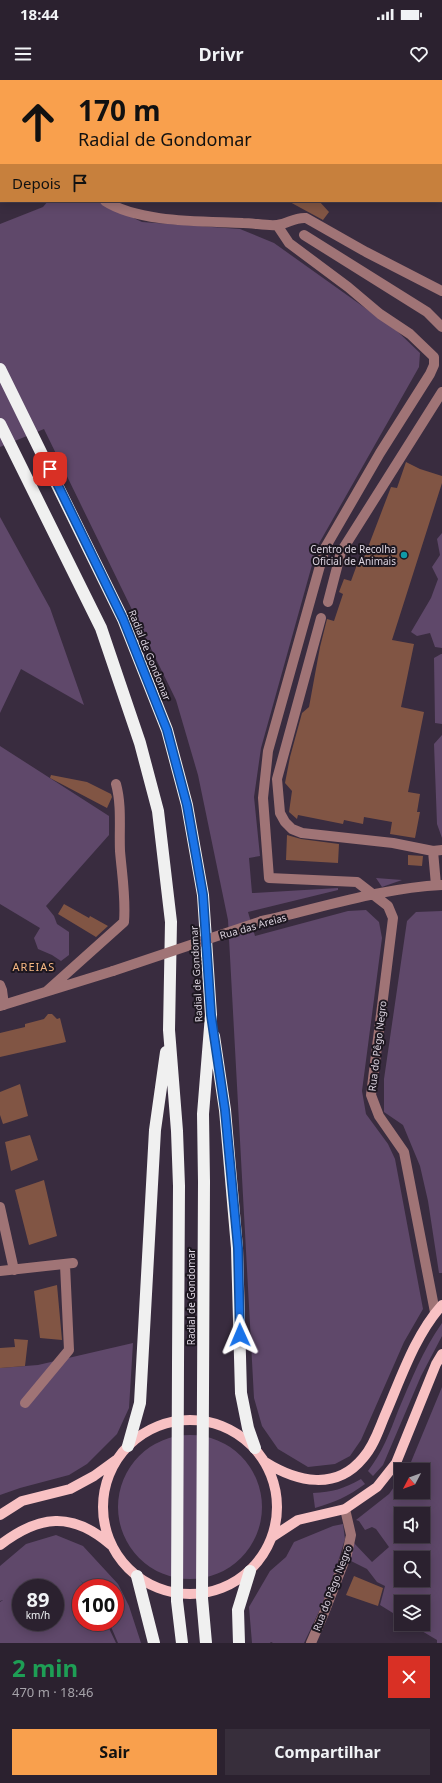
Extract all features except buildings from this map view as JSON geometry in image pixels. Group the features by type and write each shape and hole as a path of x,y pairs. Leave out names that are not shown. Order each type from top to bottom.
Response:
{"highway":[{"name":"Radial de Gondomar","path":"0,369 123,619 167,730 187,805 203,895 211,1015 203,1114 202,1598 206,1643"},
{"name":"Radial de Gondomar","path":"0,424 43,508 101,628 140,743 158,811 171,922 170,1030 179,1186 177,1601 182,1643"},
{"path":"211,1015 225,1110 238,1248 241,1394 248,1428 255,1448"},
{"path":"128,1446 140,1403 155,1130 170,1030"},
{"path":"239,1643 238,1610 250,1571"},
{"path":"137,1576 154,1643"}],"main road":[{"path":"265,1462 282,1473 317,1482 332,1479 358,1464 371,1448 412,1352 439,1308"},
{"path":"272,1537 298,1520 345,1509 377,1487 396,1463 436,1364 442,1354"},
{"path":"193,1420 220,1425 244,1438 255,1448 265,1462 274,1483 278,1510 272,1537 259,1560 250,1571 232,1584 215,1591 188,1594 161,1589 137,1576 123,1562 113,1547 107,1531 103,1504 108,1478 118,1459 128,1446 141,1435 166,1423 193,1420"},
{"path":"0,1515 22,1502 70,1489 94,1476 118,1459"},
{"path":"0,1545 11,1536 32,1525 53,1520 76,1523 98,1534 113,1547"}],"street":[{"path":"107,202 144,215 210,222 277,225 297,217 306,218 366,252 442,291"},
{"name":"Rua do Pêgo Negro","path":"277,225 289,243 348,287 380,314 410,334 434,357 434,365 430,374 380,453 325,548 267,759 263,798 269,878 357,882 388,906 393,918 371,1095 379,1116 404,1152 439,1308"},
{"path":"304,235 427,312 442,327"},
{"path":"328,602 341,552 442,392"},
{"path":"321,618 277,780 280,813 285,822 292,829 302,833 393,843 438,850 439,885"},
{"path":"47,991 124,922 125,905 120,851 119,794 116,784"},
{"name":"Rua das Areias","path":"2,1006 113,971 262,921 374,895 420,886 439,885"},
{"path":"0,985 2,990 2,1006"},
{"path":"0,1208 14,1270"},
{"path":"0,1271 69,1264 69,1350 25,1403"},
{"name":"Rua do Pêgo Negro","path":"311,1643 324,1613 350,1541 351,1535 345,1509"}],"shaded area":[{"path":"47,202 100,202 142,222 240,229 274,243 396,330 420,353 419,367 317,547 261,748 254,797 260,856 249,858 252,893 338,888 338,890 248,912 255,936 348,911 366,910 379,922 382,938 362,1091 366,1114 388,1144 395,1159 423,1309 404,1342 361,1440 350,1456 335,1464 308,1467 278,1449 262,1426 254,1398 228,920 198,775 176,700 44,429 0,447 0,224 43,207"},
{"path":"0,517 50,608 84,705 21,669 0,713"},
{"path":"442,533 442,648 435,647 430,633 417,636 411,632 431,598 438,579 432,567 440,555 437,539"},
{"path":"441,654 442,724 435,723 434,658"},
{"path":"442,735 442,838 437,824 434,744"},
{"path":"0,746 109,816 109,835 46,906 54,916 57,924 69,932 69,955 61,961 38,949 34,938 40,928 0,904"},
{"path":"376,878 402,880 382,887"},
{"path":"442,911 442,1273 439,1273 428,1201 420,1166 403,1125 384,1112 384,1079 407,921 416,912"},
{"path":"442,1323 442,1336 421,1376 383,1465 373,1476 368,1471 385,1442 423,1355"},
{"path":"133,1343 129,1408 117,1434 87,1464 69,1475 0,1495 0,1368 38,1365"},
{"path":"442,1387 442,1643 437,1643 437,1640 422,1631 430,1631 430,1595 394,1595 394,1614 380,1605 385,1586 377,1582 367,1569 347,1559 354,1543 372,1562 389,1547 376,1529 372,1527 365,1530 359,1521 356,1520 389,1494 394,1487 394,1499 430,1499 430,1463 410,1463"},
{"path":"190,1435 211,1438 230,1447 241,1456 250,1467 259,1486 262,1507 259,1528 250,1547 241,1558 230,1567 211,1576 190,1579 169,1576 150,1567 139,1558 130,1547 121,1528 118,1507 121,1486 130,1467 139,1456 150,1447 169,1438"},
{"path":"361,1479 365,1484 347,1496 315,1508 313,1493 338,1489"},
{"path":"343,1524 345,1539 334,1575 304,1643 252,1643 249,1607 270,1571 286,1557 294,1542 333,1526"},
{"path":"56,1535 83,1546 113,1579 72,1579 72,1631 110,1631 116,1643 0,1643 0,1602 3,1600 0,1601 0,1566 26,1544"},
{"path":"124,1596 129,1606 141,1643 118,1643 113,1631 124,1631"}],"place":[{"name":"Centro de Recolha Oficial de Animais","path":"404,555"}],"district":[{"name":"AREIAS","path":"34,966"}],"route":[{"path":"50,469 123,619 167,730 187,805 203,895 211,1015 225,1110 238,1248 240,1335"}]}
